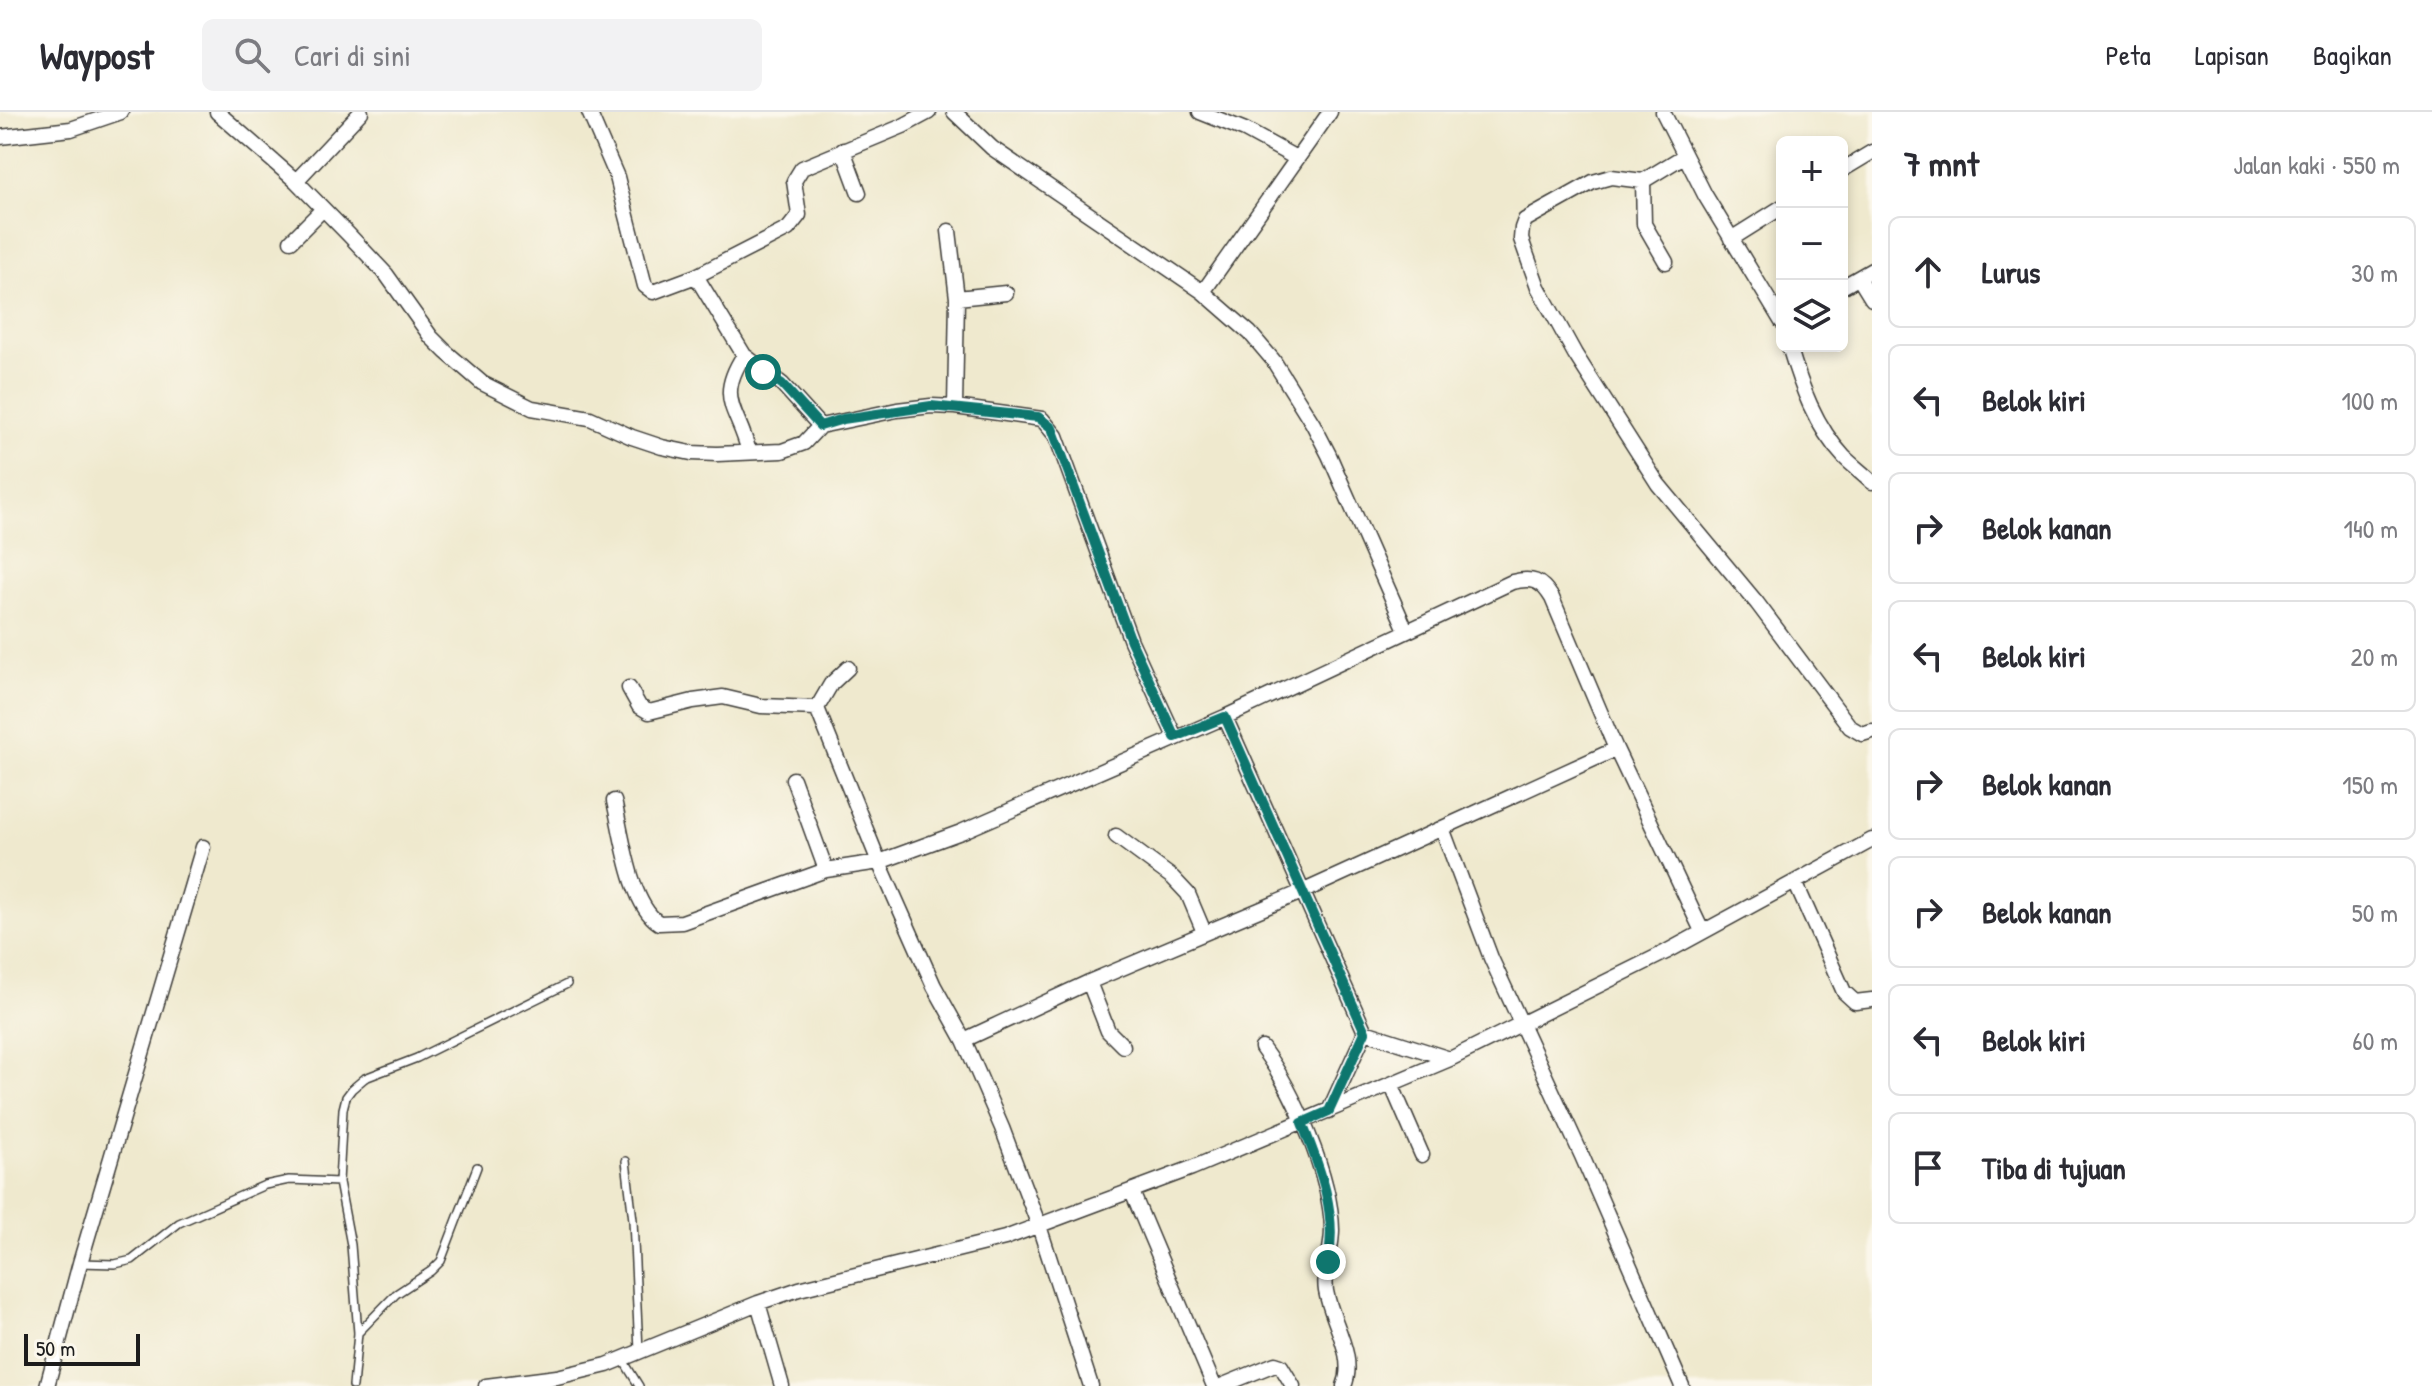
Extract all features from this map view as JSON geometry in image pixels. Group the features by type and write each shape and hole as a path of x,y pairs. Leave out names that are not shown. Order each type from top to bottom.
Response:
{"street":[{"path":"0,137 71,129 121,112"},
{"path":"217,112 296,181 386,274 439,345 465,370 499,393 532,408 590,418 632,437 691,453 782,451 800,445 820,426 931,406 1038,417 1052,428 1131,641 1175,737"},
{"path":"296,181 361,112"},
{"path":"589,112 617,177 646,288 656,292 696,276 788,229 799,215 794,181 799,171 889,133 929,112"},
{"path":"954,112 992,148 1203,292 1250,333 1273,360 1313,424 1406,630"},
{"path":"1200,112 1245,130 1296,158"},
{"path":"1203,292 1330,112"},
{"path":"1663,112 1731,239 1776,311"},
{"path":"843,150 859,193"},
{"path":"1848,166 1872,152"},
{"path":"1684,156 1643,181 1611,177 1601,179 1525,220 1521,239 1538,287 1575,354 1658,484 1757,603 1850,727 1862,734 1872,731"},
{"path":"1643,181 1644,224 1666,262"},
{"path":"1731,239 1780,208"},
{"path":"291,241 323,209"},
{"path":"949,231 957,298 955,407"},
{"path":"1848,284 1866,274 1872,299"},
{"path":"696,276 744,355 782,384 820,426"},
{"path":"957,298 1006,293"},
{"path":"1791,352 1803,392 1826,434 1872,482"},
{"path":"744,355 731,377 728,393 749,452"},
{"path":"614,801 635,886 647,913 659,923 682,922 826,870 879,862 961,832 1225,717 1512,582 1530,579 1542,583 1552,598 1616,749 1702,931"},
{"path":"817,708 831,684 848,668"},
{"path":"629,688 639,706 649,712 701,699 723,697 761,706 817,708"},
{"path":"817,708 879,862 934,986 964,1040 1039,1226 1091,1386"},
{"path":"1225,717 1365,1032 1450,1059"},
{"path":"964,1040 1089,982 1304,891 1616,749"},
{"path":"793,779 826,870"},
{"path":"1442,828 1474,918 1682,1386"},
{"path":"1116,836 1173,878 1188,894 1204,932"},
{"path":"486,1386 557,1377 623,1360 758,1303 838,1278 950,1252 1039,1226 1132,1192 1392,1086 1450,1059 1702,931 1872,840"},
{"path":"47,1386 80,1263 203,847"},
{"path":"1795,882 1844,992 1855,1002 1872,1000"},
{"path":"1089,982 1108,1031 1123,1046"},
{"path":"1329,1111 1365,1032"},
{"path":"1262,1048 1280,1076 1321,1171 1332,1228 1326,1290 1346,1357 1344,1386"},
{"path":"1392,1086 1422,1155"},
{"path":"1132,1192 1214,1386"},
{"path":"758,1303 782,1386"},
{"path":"1221,1386 1275,1364 1283,1368 1293,1386"}],"lane":[{"path":"353,1386 358,1333 351,1245 339,1182 346,1097 357,1083 417,1058 567,984"},
{"path":"626,1161 633,1220 639,1353"},
{"path":"358,1333 396,1294 441,1261 477,1167"},
{"path":"80,1263 115,1264 132,1260 179,1223 265,1185 289,1180 339,1182"},
{"path":"623,1360 639,1386"}],"route":[{"path":"763,372 782,384 820,426 843,419 931,406 1038,417 1052,428 1131,641 1175,737 1225,717 1365,1032 1329,1111 1302,1123 1321,1171 1328,1202 1332,1228 1328,1262"}]}
